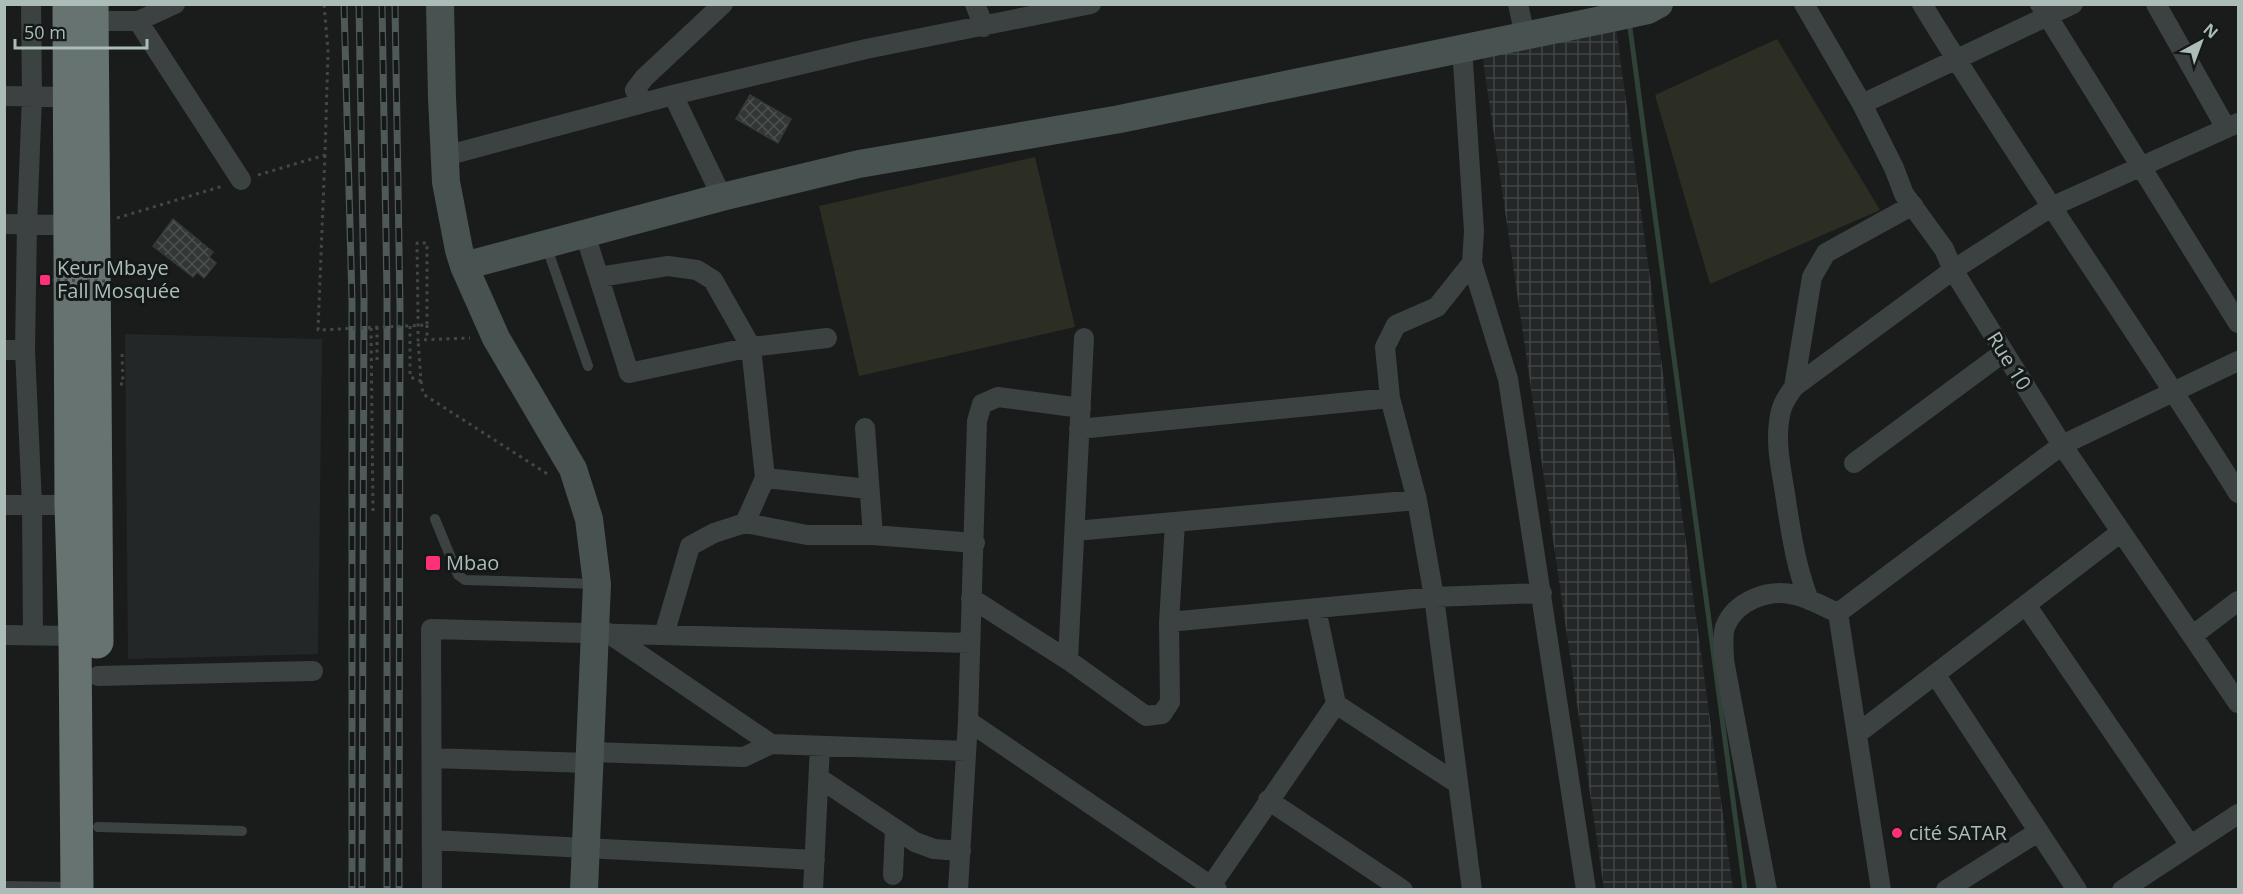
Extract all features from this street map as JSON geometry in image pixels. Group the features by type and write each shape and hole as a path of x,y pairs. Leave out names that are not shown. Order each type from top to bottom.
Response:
{"highway":[{"path":"84,10 68,97 81,225 98,676 98,827 84,889"},
{"path":"84,10 81,225 71,505 84,889"}],"street":[{"path":"31,4 32,96 25,350 32,505 33,635"},
{"path":"84,10 138,21 175,4"},
{"path":"440,4 446,182 464,267 496,338 560,446 576,478 589,519 602,633 590,758 584,890"},
{"path":"644,103 634,90 723,4"},
{"path":"975,4 984,27"},
{"path":"445,156 673,95 866,49 1091,4"},
{"path":"1518,4 1525,36"},
{"name":"Rue 10","path":"1804,4 1862,104 1894,168 1904,194 1944,249 1953,270 2062,445 2238,704"},
{"path":"1922,4 2051,207 2175,392 2238,493"},
{"path":"1862,104 1956,60 2043,10 2073,4"},
{"path":"1794,387 1953,270 2051,207 2235,125 2156,4"},
{"path":"464,267 722,197 859,164 1120,119 1462,47 1525,36 1615,11 1651,6"},
{"path":"2043,10 2238,323"},
{"path":"138,21 241,180"},
{"path":"1462,47 1474,231 1472,263 1508,379 1586,890"},
{"path":"673,95 722,197"},
{"path":"4,96 68,97"},
{"path":"1809,600 1790,534 1778,441 1781,409 1794,387 1812,277 1826,253 1913,205"},
{"path":"4,225 81,225"},
{"path":"585,234 629,373 751,347 827,338"},
{"path":"1472,263 1437,307 1396,326 1385,347 1390,398 1417,500 1434,597 1472,890"},
{"path":"598,277 668,266 697,270 713,280 751,347 765,478 745,523"},
{"path":"1068,660 1084,338"},
{"path":"4,350 25,350"},
{"path":"1854,462 2004,352"},
{"path":"1838,613 2062,445 2238,361"},
{"path":"958,890 968,721 977,421 982,404 998,397 1081,408"},
{"path":"1079,429 1390,398"},
{"path":"865,428 873,535"},
{"path":"765,478 869,489"},
{"path":"1074,531 1417,500"},
{"path":"4,505 71,505"},
{"path":"664,635 690,546 714,533 745,523 807,535 873,535 975,543"},
{"path":"971,598 1068,660 1146,716 1162,714 1170,702 1169,622 1175,523"},
{"path":"1857,734 2121,532"},
{"path":"1169,622 1434,597 1542,593"},
{"path":"1767,890 1724,660 1724,630 1731,615 1739,608 1760,597 1775,593 1795,595 1838,613"},
{"path":"2193,636 2238,602"},
{"path":"2026,605 2190,845"},
{"path":"1316,609 1336,704 1458,784"},
{"path":"1838,613 1881,890"},
{"path":"432,890 431,629 970,643"},
{"path":"602,633 771,744"},
{"path":"4,635 75,636"},
{"path":"98,676 313,670"},
{"path":"1935,674 2077,890"},
{"path":"968,721 1212,888 1268,800 1336,704"},
{"path":"432,758 744,757 771,744 966,751"},
{"path":"813,890 820,746"},
{"path":"819,778 915,842 934,849 961,851"},
{"path":"1268,800 1403,890"},
{"path":"2122,890 2238,814"},
{"path":"893,875 895,829"},
{"path":"1946,890 2038,832"},
{"path":"432,840 815,860"}],"lane":[{"path":"546,244 588,366"},
{"path":"435,519 458,575 465,580 597,584"},
{"path":"98,827 242,831"},
{"path":"4,886 84,889"}],"path":[{"path":"324,4 328,51 318,330 427,325"},
{"path":"81,225 326,155"},
{"path":"427,339 427,243 417,243 418,340 423,394 562,483 576,478"},
{"path":"42,280 109,281"},
{"path":"410,326 410,377 421,381"},
{"path":"377,327 377,360"},
{"path":"371,328 374,513"},
{"path":"418,340 496,338"}],"shaded area":[{"path":"1616,27 1733,889 1604,889 1482,53"},
{"path":"1777,39 1880,210 1710,284 1655,95"},
{"path":"1035,157 1075,327 859,376 819,206"},
{"path":"125,334 322,339 318,654 128,659"}],"building":[{"path":"750,95 791,119 778,143 736,119"},
{"path":"173,219 213,252 209,257 216,263 204,278 197,272 193,277 153,246"}],"waterway":[{"path":"1630,28 1745,890"}],"railway":[{"path":"344,4 352,301 352,890"},
{"path":"359,4 364,298 362,890"},
{"path":"382,4 387,294 387,890"},
{"path":"395,4 400,307 399,890"}],"place":[{"name":"Keur Mbaye Fall Mosquée","path":"45,280"},
{"name":"Mbao","path":"433,563"},
{"name":"cité SATAR","path":"1897,833"}]}
